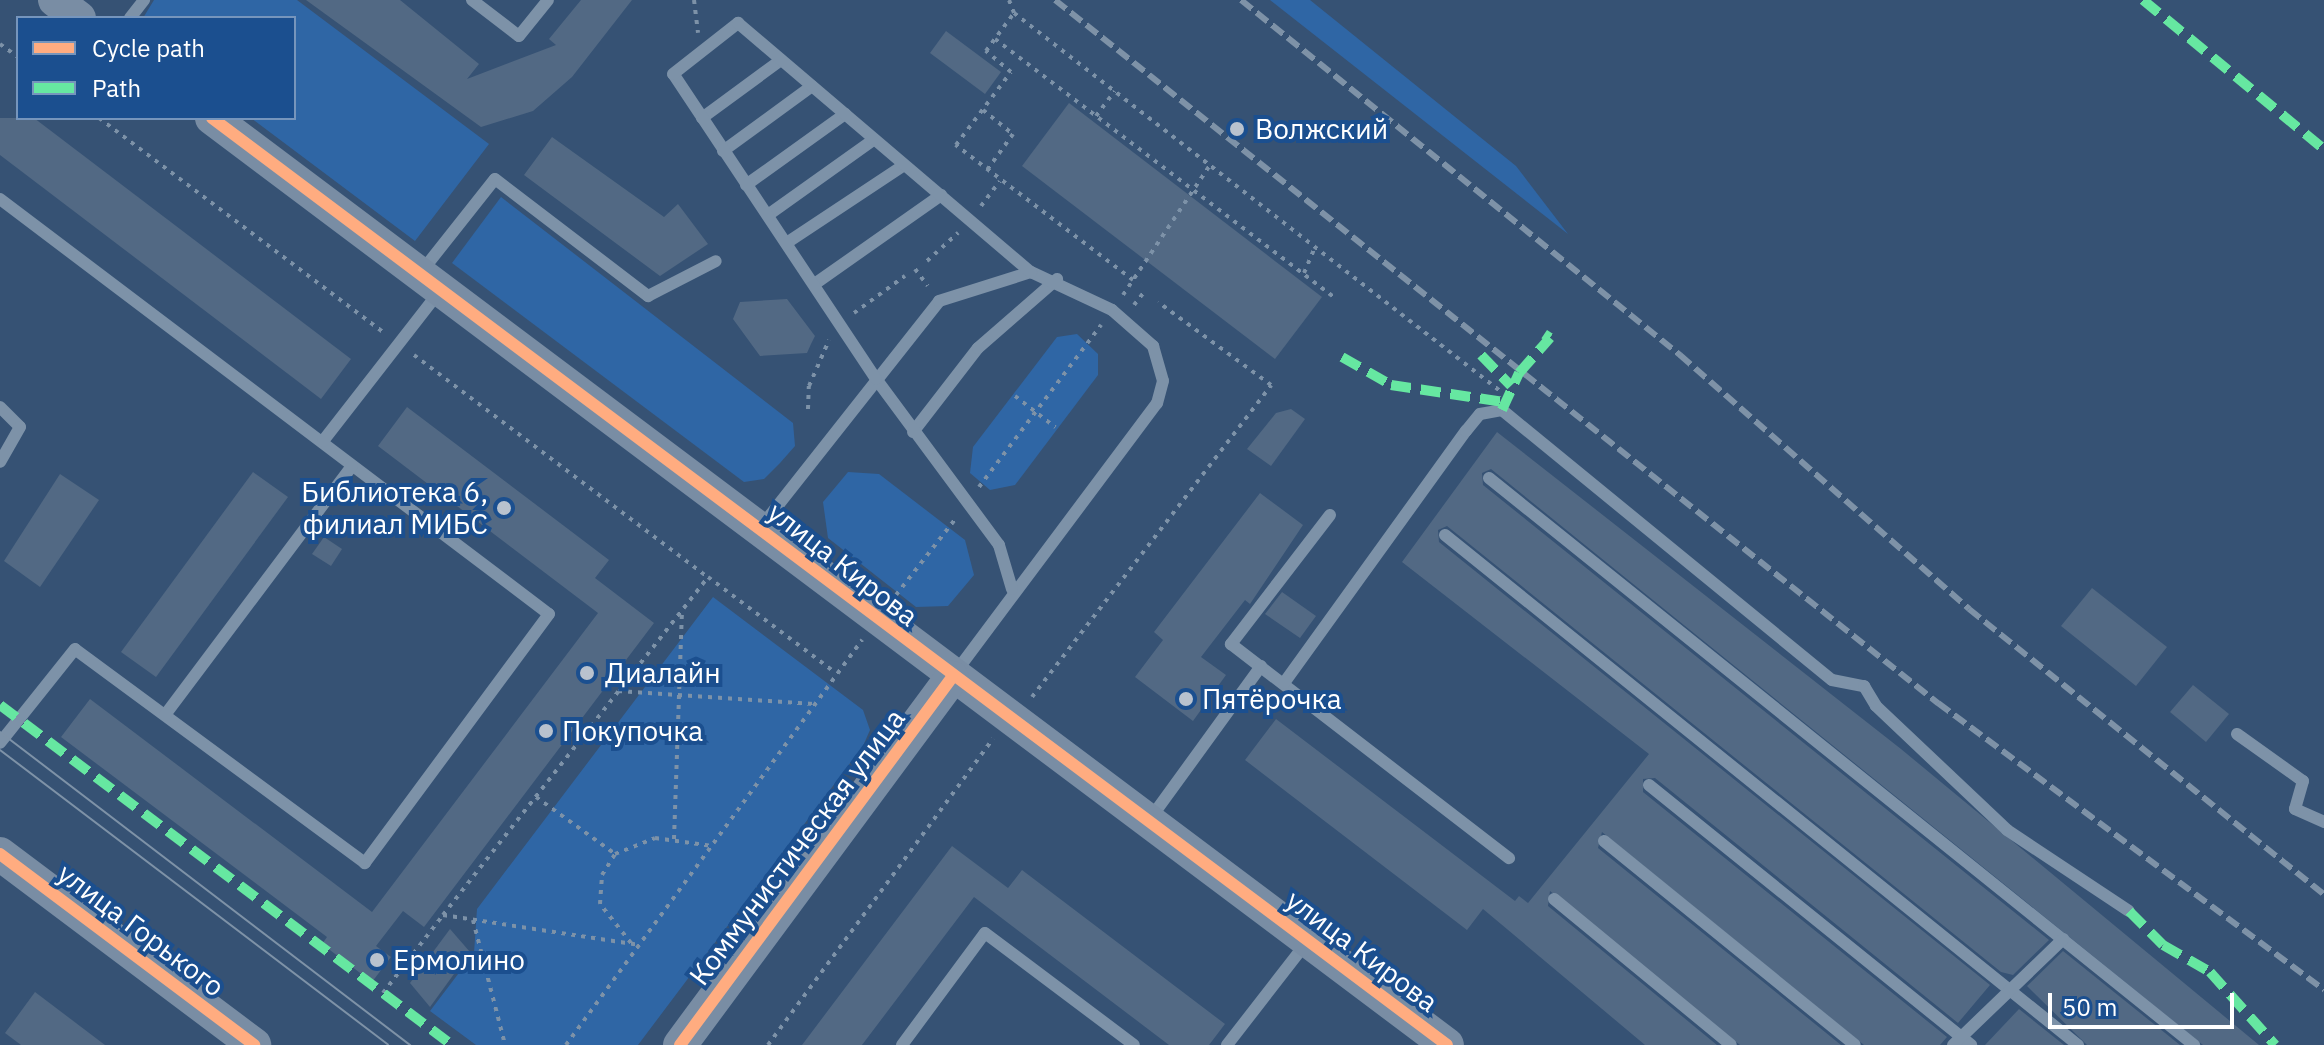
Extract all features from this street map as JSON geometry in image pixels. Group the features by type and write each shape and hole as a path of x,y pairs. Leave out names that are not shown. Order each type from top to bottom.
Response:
{"street":[{"path":"55,0 76,16"},
{"name":"улица Кирова","path":"215,120 759,529 876,621 1150,819 1447,1045"},
{"name":"Коммунистическая улица","path":"680,1045 952,678"},
{"name":"улица Горького","path":"0,854 254,1045"}],"lane":[{"path":"132,16 144,0"},
{"path":"472,0 519,36 548,0"},
{"path":"952,678 1012,589 1157,403 1163,381 1153,346 1112,310 1057,279 1031,272 738,23 673,74 746,185 816,283 876,379 999,545 1012,589"},
{"path":"702,118 781,60"},
{"path":"723,151 812,86"},
{"path":"746,185 845,114"},
{"path":"768,215 873,140"},
{"path":"788,242 903,166"},
{"path":"323,441 495,179 648,296 716,261"},
{"path":"816,283 941,195"},
{"path":"0,199 549,614 365,863 75,649 0,743"},
{"path":"759,529 939,301 1031,272"},
{"path":"913,432 978,348 1057,279"},
{"path":"0,407 20,427 0,462"},
{"path":"1284,683 1466,431 1480,414 1502,410 1832,680 1864,686 1876,706 2007,830 2129,911"},
{"path":"165,715 352,466"},
{"path":"1489,478 2194,1045"},
{"path":"1330,515 1231,644 1509,858"},
{"path":"1445,535 2078,1045"},
{"path":"1150,819 1261,666"},
{"path":"2237,734 2303,781 2295,809 2324,822"},
{"path":"1649,785 1957,1041 1971,1045"},
{"path":"1604,841 1855,1045"},
{"path":"1554,899 1731,1045"},
{"path":"902,1045 985,933 1134,1045"},
{"path":"1957,1041 2063,939"},
{"path":"1227,1045 1308,941"}],"path":[{"path":"694,0 701,52"},
{"path":"1009,0 1014,13 1506,395"},
{"path":"1014,13 986,51 1011,72 956,145 1133,280"},
{"path":"995,39 1334,297"},
{"path":"1096,116 1115,91"},
{"path":"983,110 1013,134 987,170"},
{"path":"566,1045 836,673 1112,310 1210,165"},
{"path":"1304,273 1315,247"},
{"path":"768,1045 1010,720 1271,385 1158,302"},
{"path":"1015,396 1055,427"},
{"path":"383,993 708,577 836,673"},
{"path":"674,839 682,609"},
{"path":"618,691 814,704"},
{"path":"535,797 615,854"},
{"path":"633,944 600,904 602,875 615,854 632,842 674,839 712,846"},
{"path":"443,915 640,945"},
{"path":"473,920 505,1045"}],"shaded area":[{"path":"154,0 297,0 489,144 415,241 254,120 296,120 296,16 144,16"},
{"path":"1270,0 1310,0 1516,166 1568,234"},
{"path":"501,197 793,423 795,446 764,479 744,482 452,263"},
{"path":"1077,334 1098,354 1098,375 1015,485 990,490 970,473 973,447 1057,337"},
{"path":"848,472 879,474 965,540 974,575 948,606 916,607 828,538 823,502"},
{"path":"713,597 863,710 870,730 863,746 638,1045 476,1045 430,1011 474,953 477,909"}],"building":[{"path":"306,0 400,0 479,64 467,79 556,45 549,39 581,0 632,0 572,77 533,111 481,127"},
{"path":"946,31 1001,72 985,94 930,53"},
{"name":"Волжский","path":"1069,103 1322,297 1275,359 1022,166"},
{"path":"0,118 37,120 351,359 321,399 0,155"},
{"path":"552,137 664,217 678,204 708,244 660,276 524,175"},
{"path":"787,299 815,336 807,353 760,356 733,319 740,302"},
{"path":"407,407 609,560 595,578 654,623 424,927 403,911 376,946 391,957 372,982 322,944 327,937 61,737 90,699 372,912 598,613 378,446"},
{"path":"1291,409 1305,419 1271,466 1247,449 1276,413"},
{"path":"1497,432 1901,749 2259,1045 2203,1045 1491,469 1482,473 1483,485 2049,940 2013,975 2001,972 1447,526 1438,530 1439,542 1990,985 1958,1023 1655,778 1643,779 1643,792 1947,1037 1940,1045 1864,1045 1602,832 1598,848 1841,1045 1740,1045 1550,891 1548,906 1717,1045 1645,1045 1483,909 1467,930 1245,760 1276,719 1515,901 1519,896 1528,903 1649,754 1402,562"},
{"path":"253,472 288,497 156,677 121,652"},
{"path":"60,474 99,500 40,587 4,561"},
{"path":"1260,493 1303,525 1250,604 1245,600 1201,657 1226,675 1193,721 1135,677 1163,640 1154,632"},
{"path":"324,537 342,549 331,566 312,554"},
{"path":"2092,588 2167,647 2136,686 2061,626"},
{"path":"1282,592 1316,616 1300,638 1265,614"},
{"path":"2193,685 2229,714 2206,742 2170,712"},
{"path":"952,846 1008,888 1022,870 1225,1024 1209,1045 1169,1045 974,897 862,1045 802,1045"},
{"path":"450,929 470,952 430,1007 410,983"},
{"path":"2063,951 2180,1045 2087,1045 2027,986"},
{"path":"35,992 105,1045 21,1045 5,1033"},
{"path":"2019,1009 2064,1045 1985,1045"}],"tram line":[{"path":"0,732 410,1045"},
{"path":"0,750 388,1045"}],"railway":[{"path":"1055,0 1938,703 2324,990"},
{"path":"1241,0 1680,355 1969,609 2324,894"}],"marked path":[{"path":"2143,0 2324,149"},
{"path":"1502,410 1519,373 1550,338 1544,334"},
{"path":"1481,355 1511,386"},
{"path":"1342,357 1391,385 1504,402"},
{"path":"0,705 452,1045"},
{"path":"2129,911 2163,945 2210,972 2275,1045"}],"cycle path":[{"path":"215,120 1447,1045"},
{"path":"680,1045 952,678"},
{"path":"0,854 254,1045"}],"place":[{"name":"Волжский","path":"1237,129"},
{"name":"Библиотека 6, филиал МИБС","path":"504,508"},
{"name":"Диалайн","path":"587,673"},
{"name":"Пятёрочка","path":"1186,699"},
{"name":"Покупочка","path":"546,731"},
{"name":"Ермолино","path":"377,960"}]}
